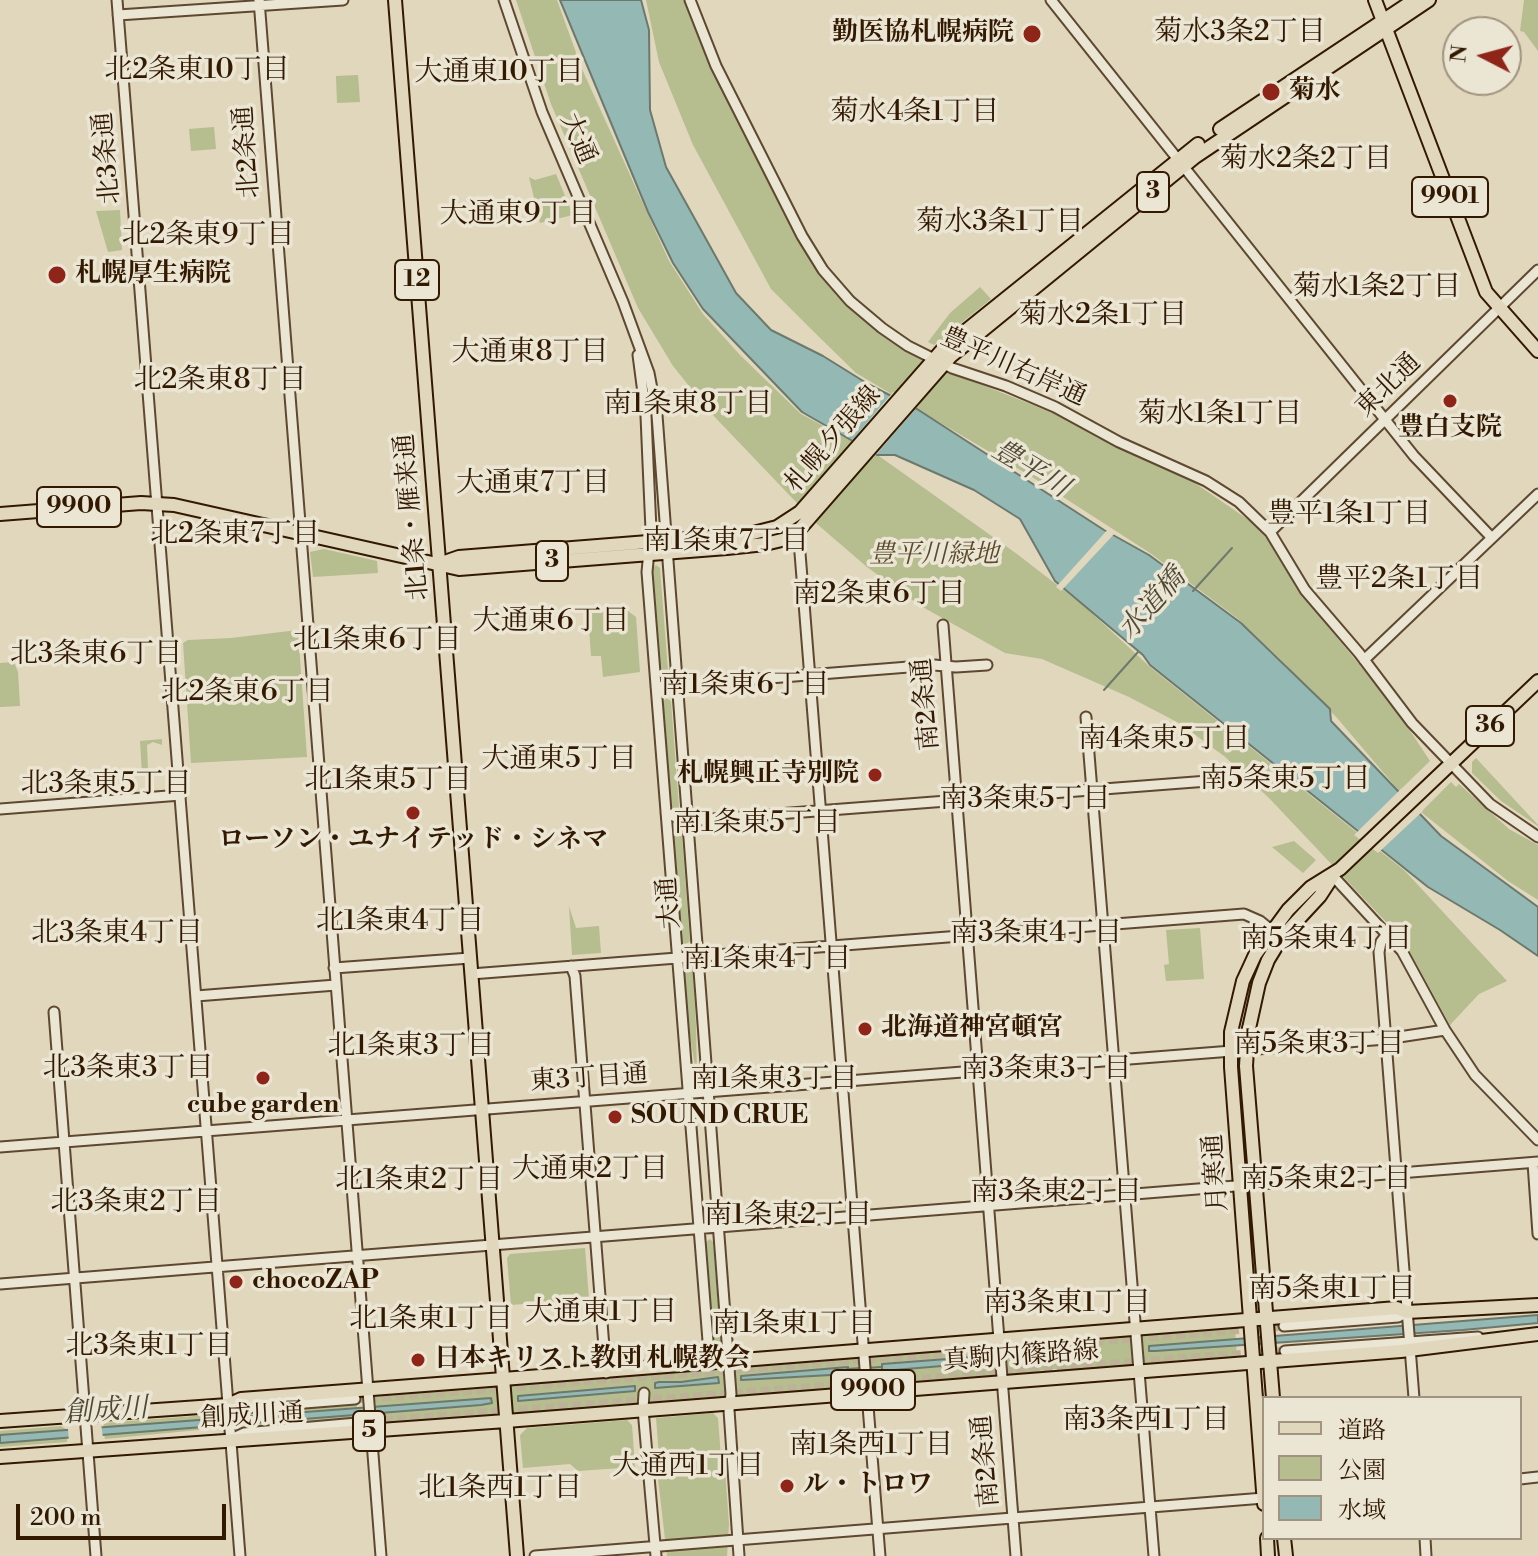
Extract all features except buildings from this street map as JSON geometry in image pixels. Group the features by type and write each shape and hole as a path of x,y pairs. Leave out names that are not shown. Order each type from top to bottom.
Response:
{"main road":[{"name":"北1条・雁来通","path":"395,0 517,1556"},
{"name":"9901","path":"1375,0 1486,292 1538,351"},
{"name":"札幌夕張線","path":"439,564 459,557 774,543 790,538 799,530 808,511 934,366 1182,162 1237,127 1414,0"},
{"name":"札幌夕張線","path":"1384,24 1429,0"},
{"name":"9900","path":"0,514 158,504 439,564"},
{"name":"札幌夕張線","path":"665,547 759,533 808,511"},
{"name":"月寒通","path":"1273,1396 1247,1050 1252,1008 1268,960 1282,937 1320,896 1337,872 1538,681"},
{"name":"月寒通","path":"1262,1473 1230,1051 1235,1007 1255,955 1271,930 1311,887 1337,872"},
{"name":"真駒内篠路線","path":"506,1421 1270,1361 1538,1305"},
{"name":"真駒内篠路線","path":"503,1379 644,1373 691,1364 729,1374 864,1357 1001,1352 1135,1330 1397,1308 1409,1332"},
{"name":"真駒内篠路線","path":"1409,1332 1464,1345 1538,1334"},
{"name":"創成川通","path":"0,1421 86,1419 228,1409 241,1399 368,1395 503,1379"},
{"name":"創成川通","path":"0,1457 230,1433 245,1441 506,1421"}],"street":[{"name":"北3条通","path":"117,0 230,1433"},
{"path":"118,15 259,3 343,0"},
{"name":"大通","path":"504,0 542,112 623,302 649,373 657,415 729,1374 739,1556"},
{"name":"豊平川右岸通","path":"690,0 716,66 751,138 802,236 823,270 843,294 868,318 934,366 1028,394 1119,442 1206,481 1239,502 1270,532 1305,590 1364,660 1447,768 1500,813 1538,837"},
{"path":"1051,0 1414,456 1492,538"},
{"name":"北2条通","path":"259,3 370,1431"},
{"name":"東北通","path":"1270,532 1538,270"},
{"name":"大通","path":"635,336 646,416 650,548 647,572 708,1347 701,1360 691,1364"},
{"path":"1364,660 1538,494"},
{"path":"793,517 799,530 880,1556"},
{"name":"南2条通","path":"943,625 1016,1556"},
{"path":"656,687 987,665"},
{"path":"1086,717 1154,1556"},
{"path":"666,813 686,821 1221,780 1240,776"},
{"path":"0,809 181,795"},
{"path":"1337,872 1405,955 1445,1030 1485,1087 1538,1140"},
{"path":"471,974 1244,914 1271,930"},
{"path":"1387,934 1379,952 1414,1396"},
{"path":"334,968 470,958"},
{"path":"571,966 575,976 606,1373"},
{"path":"196,996 336,985"},
{"path":"54,1012 96,1556"},
{"name":"東3丁目通","path":"0,1147 1386,1039 1445,1030"},
{"path":"0,1284 1535,1163 1538,1234"},
{"path":"1284,1326 1398,1317 1409,1332"},
{"path":"1285,1351 1409,1332"},
{"path":"644,1393 656,1551"},
{"path":"228,1409 355,1399"},
{"path":"240,1556 230,1433 357,1423"},
{"path":"370,1431 381,1556"},
{"path":"535,1556 656,1551 738,1540 1262,1498"}],"green space":[{"name":"豊平川緑地","path":"516,0 557,0 582,69 669,261 703,314 740,355 801,414 876,454 1083,605 1150,667 1405,871 1507,981 1479,994 1450,1025 1404,941 1269,798 1224,756 1179,723 1129,697 1042,659 1005,653 919,605 867,567 817,524 710,412 673,366 638,308 551,104"},
{"name":"豊平川緑地","path":"646,0 684,0 743,132 813,264 836,294 881,332 920,357 954,374 1056,414 1096,437 1189,479 1256,525 1297,589 1395,708 1430,761 1399,791 1338,719 1237,618 1150,553 1032,477 856,373 771,289 693,145 659,62"},
{"path":"1524,0 1538,0 1538,51 1522,32"},
{"path":"358,75 360,102 337,103 336,76"},
{"path":"214,127 216,149 191,151 189,129"},
{"path":"556,174 573,215 540,223 529,177 535,180"},
{"path":"120,210 122,250 108,252 96,211"},
{"path":"980,287 991,299 934,345 928,342 950,313"},
{"path":"324,549 377,561 378,573 313,577 310,552"},
{"path":"656,565 660,568 668,671 664,675 660,671 652,568"},
{"path":"628,611 636,617 640,672 603,677 601,656 591,656 588,613"},
{"path":"298,630 307,757 191,763 183,643 188,640"},
{"path":"14,662 18,672 20,706 0,707 0,663"},
{"path":"666,698 671,701 679,807 676,810 671,807 663,702"},
{"path":"162,739 162,745 153,742 147,745 148,769 147,773 142,774 140,741"},
{"path":"1476,758 1538,826 1501,801 1472,773 1472,762"},
{"path":"1451,782 1456,787 1459,784 1509,829 1538,845 1538,900 1508,881 1421,812"},
{"path":"678,834 682,836 690,941 685,945 681,942 673,837"},
{"path":"1294,841 1316,860 1303,873 1272,847"},
{"path":"569,906 576,928 599,926 601,953 572,955"},
{"path":"1200,928 1204,979 1166,981 1164,965 1169,964 1166,930"},
{"path":"689,969 693,973 697,1079 684,973"},
{"path":"710,1239 713,1242 721,1343 713,1344 705,1243"},
{"path":"585,1248 589,1299 511,1305 507,1258 510,1254"},
{"path":"1235,1328 1237,1358 1054,1369 993,1377 381,1424 376,1420 375,1395 379,1392"},
{"path":"357,1402 357,1408 246,1417 246,1412"},
{"path":"713,1413 718,1418 725,1470 729,1524 727,1556 667,1556 657,1470 660,1469 656,1418"},
{"path":"208,1415 209,1420 104,1427 103,1423"},
{"path":"358,1415 358,1419 250,1427 249,1424"},
{"path":"627,1420 632,1425 635,1467 578,1471 570,1464 523,1468 520,1435 527,1428"},
{"path":"61,1426 67,1430 0,1435 0,1431"},
{"path":"209,1427 105,1439 104,1434"},
{"path":"67,1438 67,1442 0,1447 0,1443"}],"water":[{"path":"560,0 641,0 649,30 650,110 666,167 736,293 771,330 917,409 1104,530 1149,555 1241,623 1330,709 1331,721 1441,836 1538,907 1538,956 1428,887 1150,665 1143,655 1055,581 1020,519 974,490 895,455 877,455 802,412 703,309 673,263 648,212"},
{"path":"1538,1315 1538,1323 1463,1330 1149,1351 1149,1346"},
{"path":"990,1357 990,1362 882,1371 882,1364"},
{"path":"848,1367 849,1374 741,1380 741,1376"},
{"path":"718,1377 719,1383 655,1388 655,1383 659,1382"},
{"path":"635,1386 635,1391 518,1401 518,1396"},
{"path":"491,1398 492,1403 481,1405 0,1443 0,1435"}],"pier":[{"path":"893,392 919,405 873,458 849,444"},
{"path":"1109,528 1116,532 1061,591 1056,587"},
{"path":"1402,788 1423,811 1378,853 1354,835"},
{"path":"101,1423 103,1438 69,1442 68,1429 63,1427"}],"waterway":[{"name":"水道橋","path":"1193,591 1232,548"},
{"name":"水道橋","path":"1104,690 1138,652"},
{"name":"創成川","path":"867,1368 881,1367"},
{"name":"創成川","path":"847,1369 861,1368"}],"tunnel":[{"path":"355,1399 1284,1326"},
{"path":"357,1423 1285,1351"}],"place":[{"name":"勤医協札幌病院","path":"1032,34"},
{"name":"菊水","path":"1271,92"},
{"name":"札幌厚生病院","path":"57,275"},
{"name":"豊白支院","path":"1450,401"},
{"name":"札幌興正寺別院","path":"875,775"},
{"name":"ローソン・ユナイテッド・シネマ","path":"413,813"},
{"name":"北海道神宮頓宮","path":"865,1029"},
{"name":"cube garden","path":"263,1078"},
{"name":"SOUND CRUE","path":"615,1117"},
{"name":"chocoZAP","path":"236,1282"},
{"name":"日本キリスト教団 札幌教会","path":"418,1360"},
{"name":"ル・トロワ","path":"787,1486"}],"district":[{"name":"菊水3条2丁目","path":"1240,33"},
{"name":"北2条東10丁目","path":"197,71"},
{"name":"大通東10丁目","path":"499,73"},
{"name":"菊水4条1丁目","path":"915,113"},
{"name":"菊水2条2丁目","path":"1306,160"},
{"name":"大通東9丁目","path":"518,215"},
{"name":"菊水3条1丁目","path":"1000,223"},
{"name":"北2条東9丁目","path":"208,236"},
{"name":"菊水1条2丁目","path":"1377,288"},
{"name":"菊水2条1丁目","path":"1103,316"},
{"name":"大通東8丁目","path":"530,353"},
{"name":"北2条東8丁目","path":"220,381"},
{"name":"南1条東8丁目","path":"688,405"},
{"name":"菊水1条1丁目","path":"1220,415"},
{"name":"大通東7丁目","path":"533,484"},
{"name":"豊平1条1丁目","path":"1349,515"},
{"name":"北2条東7丁目","path":"235,535"},
{"name":"南1条東7丁目","path":"726,542"},
{"name":"豊平2条1丁目","path":"1399,580"},
{"name":"南2条東6丁目","path":"879,595"},
{"name":"大通東6丁目","path":"551,622"},
{"name":"北1条東6丁目","path":"377,641"},
{"name":"北3条東6丁目","path":"96,655"},
{"name":"南1条東6丁目","path":"745,686"},
{"name":"北2条東6丁目","path":"247,693"},
{"name":"南4条東5丁目","path":"1164,740"},
{"name":"大通東5丁目","path":"559,760"},
{"name":"南5条東5丁目","path":"1285,780"},
{"name":"北1条東5丁目","path":"388,781"},
{"name":"北3条東5丁目","path":"106,785"},
{"name":"南3条東5丁目","path":"1025,800"},
{"name":"南1条東5丁目","path":"757,824"},
{"name":"北1条東4丁目","path":"400,922"},
{"name":"北3条東4丁目","path":"117,934"},
{"name":"南3条東4丁目","path":"1036,934"},
{"name":"南5条東4丁目","path":"1326,940"},
{"name":"南1条東4丁目","path":"767,960"},
{"name":"南5条東3丁目","path":"1319,1045"},
{"name":"北1条東3丁目","path":"411,1047"},
{"name":"北3条東3丁目","path":"128,1069"},
{"name":"南3条東3丁目","path":"1046,1070"},
{"name":"南1条東3丁目","path":"774,1080"},
{"name":"大通東2丁目","path":"590,1170"},
{"name":"南5条東2丁目","path":"1326,1180"},
{"name":"北1条東2丁目","path":"419,1181"},
{"name":"南3条東2丁目","path":"1056,1193"},
{"name":"北3条東2丁目","path":"136,1203"},
{"name":"南1条東2丁目","path":"788,1216"},
{"name":"南5条東1丁目","path":"1332,1290"},
{"name":"南3条東1丁目","path":"1067,1304"},
{"name":"大通東1丁目","path":"601,1313"},
{"name":"北1条東1丁目","path":"431,1320"},
{"name":"南1条東1丁目","path":"794,1325"},
{"name":"北3条東1丁目","path":"149,1347"},
{"name":"南3条西1丁目","path":"1146,1421"},
{"name":"南1条西1丁目","path":"871,1446"},
{"name":"大通西1丁目","path":"688,1467"},
{"name":"北1条西1丁目","path":"500,1489"}],"water label":[{"name":"豊平川","path":"1030,470"}]}
